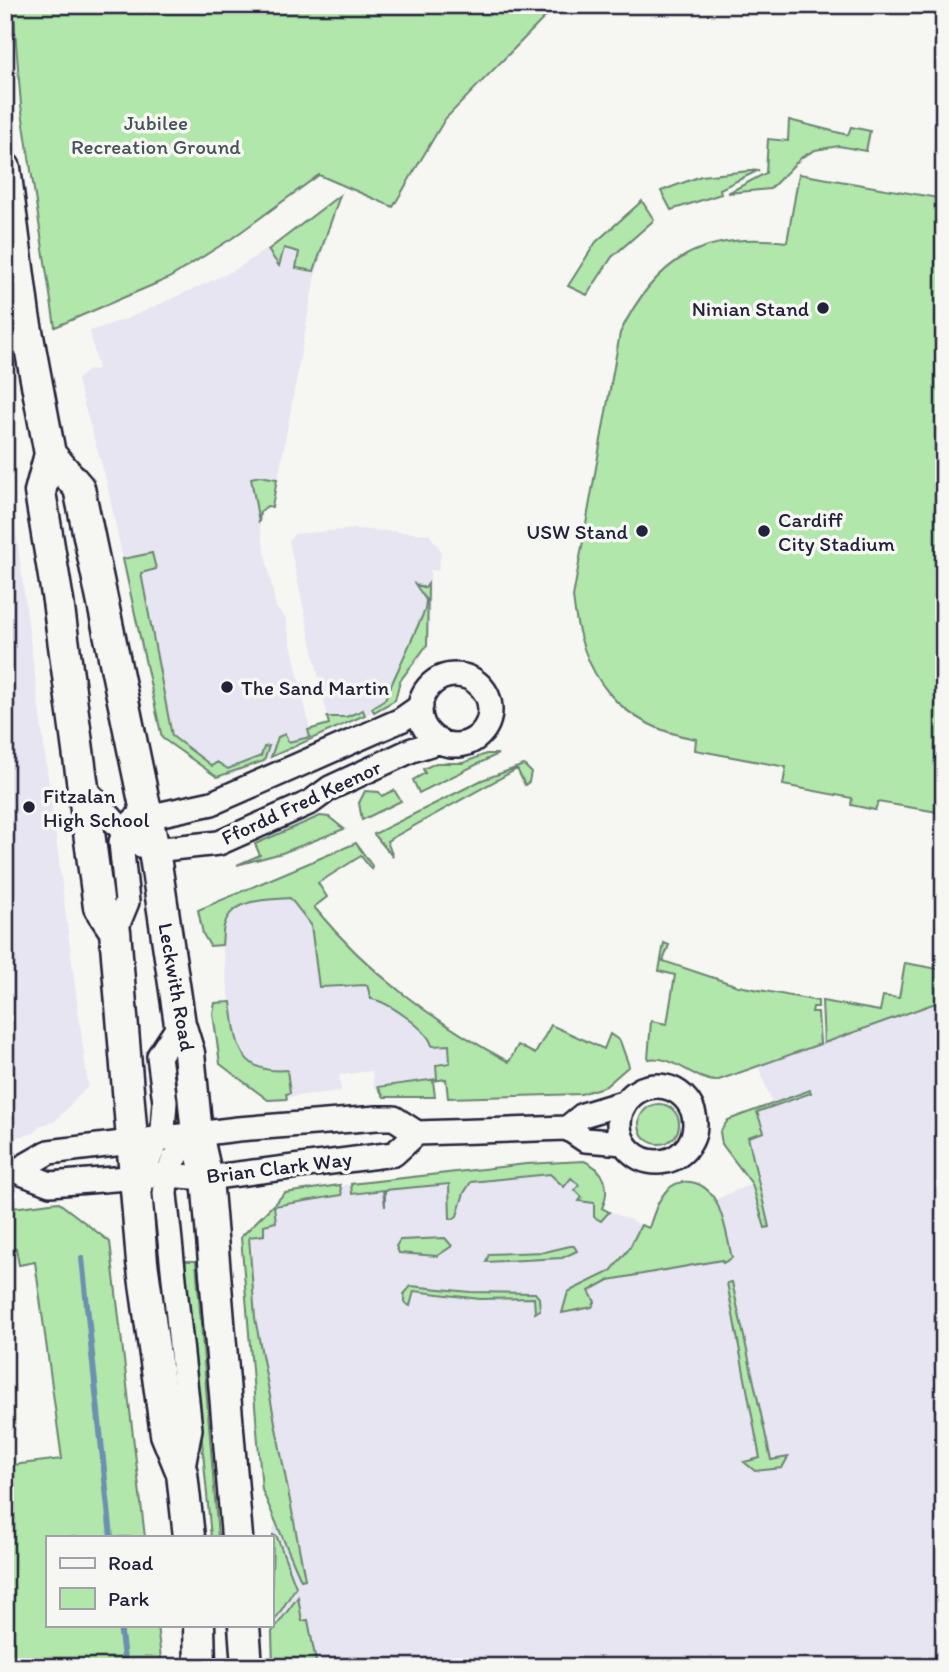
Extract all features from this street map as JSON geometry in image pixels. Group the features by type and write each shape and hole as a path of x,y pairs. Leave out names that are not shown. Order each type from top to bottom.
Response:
{"main road":[{"name":"Leckwith Road","path":"5,168 10,253 50,454 40,492 58,601 99,907 115,932 145,1141 134,1178 166,1434 182,1473 189,1536"},
{"name":"Leckwith Road","path":"50,454 79,488 136,823 154,850 180,1024 189,1053 197,1134 207,1178 237,1536"},
{"path":"199,1626 200,1667"},
{"path":"244,1626 247,1667"}],"street":[{"name":"Ffordd Fred Keenor","path":"136,823 212,803 401,720 421,706 429,686 450,675 472,679 488,698 487,724 480,735 461,744 440,741 412,750 231,839 154,850"},
{"path":"421,706 422,720 429,732 440,741"},
{"path":"83,787 136,823 121,842 127,902 115,932"},
{"path":"145,1141 163,1130 165,1102 159,1056 180,1024"},
{"name":"Brian Clark Way","path":"417,1133 394,1154 207,1178 166,1175 50,1184 16,1171 49,1152 197,1134 394,1118 417,1133 567,1128 585,1140 624,1143 643,1160 657,1162 673,1159 685,1150 695,1129 693,1110 674,1089 661,1086 645,1088 626,1102 583,1115 567,1128"},
{"path":"624,1143 619,1126 626,1102"},
{"path":"182,1473 190,1429 165,1194 166,1175 179,1149 197,1134"}],"shaded area":[{"path":"342,193 315,276 273,507 267,506 260,512 259,523 276,608 285,617 310,729 329,724 289,541 294,534 356,529 429,534 441,551 438,571 430,570 429,639 420,659 400,681 391,704 227,776 158,726 106,479 77,380 87,371 98,369 90,331 129,318 235,270 302,226"},
{"name":"Fitzalan High School","path":"5,446 88,1086 55,1121 39,1126 34,1133 5,1140"},
{"path":"290,898 315,930 375,992 462,1052 448,1096 446,1079 433,1081 435,1097 389,1097 374,1087 372,1071 339,1075 341,1091 270,1099 224,1065 230,1001 222,945 212,946 206,908"},
{"path":"944,992 944,1667 273,1667 270,1626 273,1626 272,1536 276,1520 262,1490 241,1237 285,1193 475,1169 584,1161 603,1176 606,1194 603,1208 648,1228 658,1202 671,1185 677,1182 697,1182 706,1187 715,1200 751,1184 722,1144 720,1132 728,1120 772,1103 756,1060"}],"green space":[{"name":"Jubilee Recreation Ground","path":"13,5 557,5 445,119 393,207 319,175 234,237 169,278 55,327 21,105"},
{"path":"789,120 848,135 851,127 870,131 866,151 839,146 815,150 802,157 770,189 728,193 766,173 768,139 788,141"},
{"path":"759,170 720,189 721,194 671,210 661,191 701,176"},
{"name":"Cardiff City Stadium","path":"799,174 944,199 944,813 878,802 875,810 851,805 852,798 783,785 786,767 695,750 696,739 668,732 645,722 624,708 608,692 584,650 577,625 573,597 620,333 634,307 650,286 667,268 686,255 707,246 731,241 787,242"},
{"path":"340,195 314,271 296,268 299,252 284,248 279,266 268,250"},
{"path":"642,201 654,220 612,257 587,295 568,286 596,242"},
{"path":"260,476 277,479 272,507 267,506 260,512 259,523 251,478"},
{"path":"152,553 156,569 141,573 172,736 212,766 217,762 228,769 261,756 264,747 269,746 264,761 217,777 162,738 123,559"},
{"path":"415,584 425,588 428,584 427,645 400,681 395,700 374,712 372,708 385,699 425,610 426,600"},
{"path":"363,710 365,715 271,757 278,737 285,734 288,742 310,737 308,730 329,724 327,717 346,717"},
{"path":"486,754 498,754 419,793 413,780 425,773 423,769 436,763 463,763"},
{"path":"524,765 531,772 529,782 525,785 517,769 387,841 393,857 374,834 482,780"},
{"path":"394,790 401,801 362,820 359,803 365,791 379,792 382,796"},
{"path":"320,816 329,817 344,829 282,853 237,865 260,855 255,844"},
{"path":"356,843 372,866 371,869 361,856 318,883 327,897 314,907 380,975 428,1013 509,1062 518,1045 535,1054 551,1025 604,1049 610,1034 620,1041 629,1066 606,1086 581,1094 448,1098 446,1079 433,1081 435,1097 384,1097 378,1087 437,1079 436,1065 450,1063 449,1045 432,1046 423,1032 406,1017 371,999 367,985 319,987 311,925 290,898 262,900 236,909 225,923 222,945 210,946 203,934 198,910"},
{"path":"664,943 669,945 663,961 738,986 818,1001 818,1007 813,1007 812,1012 818,1012 820,1044 716,1081 708,1080 666,1060 648,1059 651,1021 667,1024 675,975 659,971"},
{"path":"905,963 944,970 944,1000 824,1043 822,1001 880,1011 883,996 899,998"},
{"path":"231,1002 242,1052 258,1067 287,1070 290,1093 286,1094 287,1099 268,1100 220,1064 213,1013 215,1003"},
{"path":"810,1090 811,1093 757,1112 764,1132 748,1137 769,1227 765,1228 752,1184 722,1144 720,1132 728,1120"},
{"path":"659,1104 667,1105 673,1110 678,1116 678,1132 673,1138 667,1143 659,1144 651,1143 645,1138 640,1132 639,1124 640,1116 645,1110 651,1105"},
{"path":"584,1161 597,1169 606,1186 602,1208 609,1212 601,1221 594,1217 594,1203 579,1201 582,1197 575,1190 579,1185 571,1178 564,1187 550,1174 471,1182 464,1193 457,1216 453,1219 450,1218 449,1184 385,1190 385,1207 383,1190 352,1194 351,1184 526,1164"},
{"path":"695,1183 705,1188 713,1197 719,1208 732,1258 723,1263 722,1260 609,1280 589,1291 595,1302 592,1307 562,1313 568,1292 611,1271 629,1249 641,1225 649,1228 664,1194 675,1184"},
{"path":"340,1185 342,1195 274,1206 276,1222 264,1225 264,1235 249,1237 255,1318 305,1579 301,1580 262,1490 241,1237 285,1193"},
{"path":"58,1202 110,1242 145,1536 46,1536 46,1626 157,1626 162,1667 5,1667 5,1466 62,1459 35,1262 19,1265 16,1248 5,1251 5,1209"},
{"path":"445,1238 452,1246 437,1256 399,1253 396,1246 400,1240"},
{"path":"574,1246 577,1251 562,1258 486,1262 489,1254 545,1252"},
{"path":"185,1261 196,1261 218,1536 211,1536"},
{"path":"732,1282 771,1460 788,1457 782,1468 755,1471 744,1462 760,1458 727,1283"},
{"path":"411,1286 470,1292 535,1293 539,1298 540,1310 535,1313 534,1298 480,1299 414,1291 410,1306 405,1303 404,1294"},
{"path":"273,1536 277,1537 296,1587 275,1620 273,1618"},
{"path":"298,1597 302,1621 308,1620 317,1667 273,1667 272,1632"}],"waterway":[{"path":"82,1258 111,1536"},
{"path":"120,1626 125,1667"}],"place":[{"name":"Ninian Stand","path":"823,308"},
{"name":"USW Stand","path":"642,531"},
{"name":"Cardiff City Stadium","path":"764,531"},
{"name":"The Sand Martin","path":"227,687"},
{"name":"Fitzalan High School","path":"29,807"}]}
